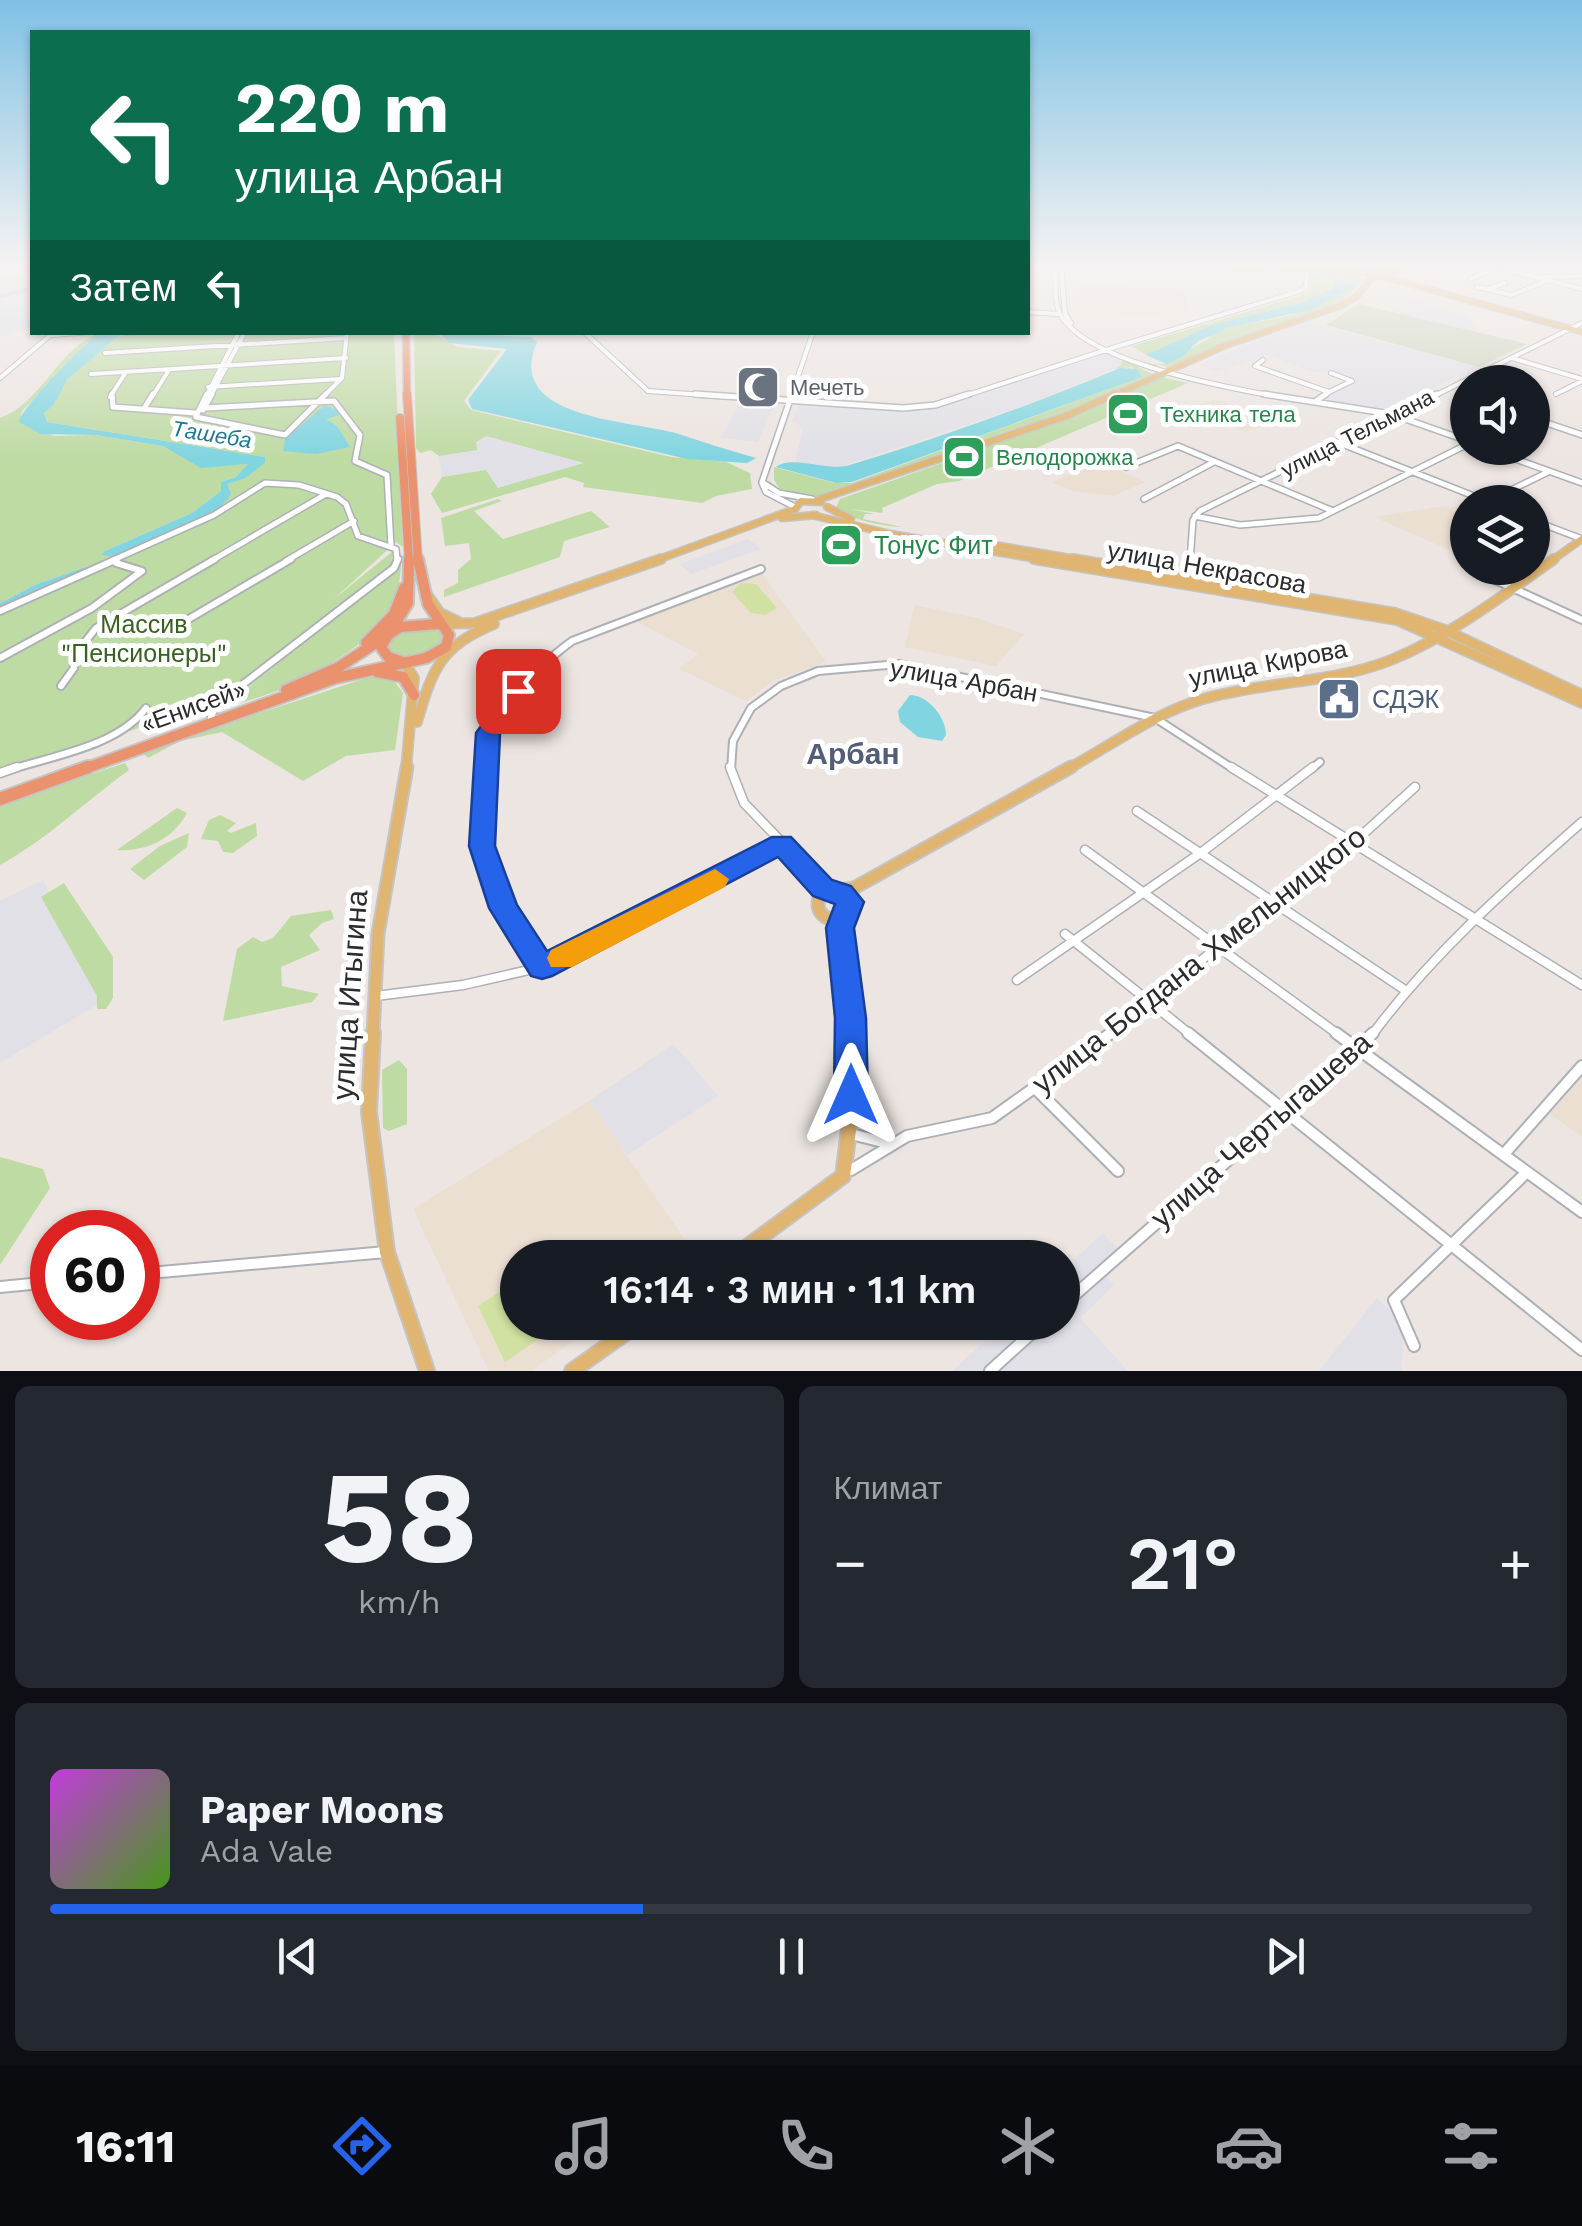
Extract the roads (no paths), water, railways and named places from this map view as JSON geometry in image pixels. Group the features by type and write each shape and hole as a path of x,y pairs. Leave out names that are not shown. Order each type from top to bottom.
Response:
{"highway":[{"path":"403,335 400,451 410,558 408,603 386,636 383,653 403,662"},
{"path":"403,335 407,450 427,594 438,624 449,635 446,646"},
{"path":"298,685 345,659 384,627 401,600 410,558"},
{"path":"298,685 339,667 407,625 438,624"},
{"name":"«Енисей»","path":"0,796 336,678 426,658 446,646"},
{"path":"336,678 387,672 403,677 420,694"},
{"name":"«Енисей»","path":"0,796 298,685"}],"main road":[{"path":"446,646 508,616 774,520 801,501 864,488 1055,420 1273,330"},
{"path":"774,520 811,515 864,488"},
{"path":"816,500 826,507"},
{"name":"улица Некрасова","path":"826,507 850,519 1189,581"},
{"path":"795,508 811,515"},
{"name":"улица Некрасова","path":"811,515 890,534 1395,614 1582,695"},
{"name":"улица Кирова","path":"851,894 1155,718 1220,693 1358,672 1441,633 1582,539"},
{"path":"427,594 440,613 455,621 508,616"},
{"path":"438,624 475,623 508,616"},
{"path":"420,694 454,648 508,616"},
{"name":"улица Некрасова","path":"1441,633 1582,703"},
{"name":"улица Итыгина","path":"428,1371 388,1252 370,1141 368,1064 378,934 412,736 420,694 446,646"},
{"path":"403,662 411,669 420,694"},
{"path":"756,1240 847,1173 851,1134 850,1018 842,921 851,894 827,893 818,910 842,921"},
{"path":"572,1371 616,1340"}],"street":[{"path":"1074,330 1165,373 1206,385 1391,414 1450,436"},
{"path":"587,335 645,390 903,408 934,405 1170,330"},
{"name":"улица Тельмана","path":"1195,516 1391,414 1568,330"},
{"path":"0,378 51,335"},
{"path":"196,415 240,335"},
{"path":"212,387 228,365 241,335"},
{"path":"105,353 346,335 342,378 285,435 196,415 145,407 113,407 108,399 127,372"},
{"path":"795,508 766,492 762,482 812,335"},
{"path":"90,374 346,358"},
{"path":"1510,358 1582,380"},
{"path":"1262,360 1255,366 1329,392"},
{"path":"145,407 169,369"},
{"path":"1314,402 1352,381 1331,374"},
{"path":"212,387 342,378"},
{"path":"1556,394 1582,380"},
{"path":"204,408 205,400"},
{"path":"196,415 204,408 334,401 360,435 355,461 387,475 390,546"},
{"path":"1550,424 1582,435"},
{"path":"1336,442 1450,487"},
{"path":"1126,467 1178,446 1333,511"},
{"path":"1189,581 1195,516 1240,525 1312,520 1450,452"},
{"path":"1144,499 1216,462"},
{"path":"1532,465 1582,483"},
{"path":"1521,485 1549,471"},
{"path":"762,482 779,493 816,500"},
{"path":"0,612 116,563 214,515 265,483 327,493 346,504 361,538 390,546 399,557 394,568 216,705 210,717"},
{"path":"61,686 74,668 73,656 96,628 327,493"},
{"path":"165,633 354,521"},
{"path":"1550,527 1582,539"},
{"path":"0,658 117,594 142,571 116,563"},
{"path":"542,967 504,908 482,846 486,743 496,718 548,659 572,641 761,569"},
{"path":"1506,585 1582,620"},
{"name":"улица Арбан","path":"827,893 744,803 730,767 733,741 751,708 781,686 818,671 899,664 1155,718"},
{"path":"0,773 120,730 139,720 146,708"},
{"path":"1155,718 1351,846 1582,986"},
{"path":"1017,980 1069,937 1142,894 1320,762"},
{"name":"улица Богдана Хмельницкого","path":"888,1144 992,1118 1222,948 1340,849 1351,846 1415,787"},
{"path":"1138,811 1405,990"},
{"name":"улица Чертыгашева","path":"1080,1290 1359,1046 1405,990 1582,822"},
{"path":"376,996 479,982 542,967 782,844"},
{"path":"1085,850 1582,1212"},
{"path":"1069,937 1582,1350"},
{"path":"1504,1154 1582,1066"},
{"path":"1035,1088 1118,1171"},
{"path":"851,1134 888,1144"},
{"path":"847,1173 888,1144"},
{"path":"1414,1346 1394,1300 1527,1172"},
{"path":"160,1272 388,1252"},
{"path":"0,1287 30,1284"},
{"path":"990,1371 1024,1340"}],"water":[{"path":"1200,330 1223,330 1198,341 1166,364 1146,355"},
{"name":"Ташеба","path":"97,335 120,335 67,380 54,405 44,413 47,422 265,457 265,463 244,479 227,484 231,494 217,510 196,524 144,549 42,587 0,610 0,603 37,584 106,560 112,556 101,555 105,551 192,513 221,491 221,482 236,477 248,464 201,468 163,446 95,435 41,434 19,422 67,363"},
{"path":"441,335 531,337 537,342 531,368 538,388 554,402 578,412 682,435 756,458 747,463 687,459 472,409 468,400 507,349 449,343"},
{"path":"1120,368 1137,369 1142,377 852,482 836,483 776,467 791,462 850,465 986,420"},
{"path":"325,405 337,410 339,415 326,419 337,426 350,447 316,454 283,451 285,439"},
{"path":"910,695 923,699 939,714 946,735 942,741 918,737 900,722 898,711"}],"waterway":[{"name":"Ташеба","path":"201,456 244,459"}],"place":[{"name":"Мечеть","path":"758,387"},
{"name":"Техника тела","path":"1128,414"},
{"name":"Велодорожка","path":"964,457"},
{"name":"Тонус Фит","path":"841,545"},
{"name":"СДЭК","path":"1339,699"}],"district":[{"name":"Арбан","path":"853,754"}],"park label":[{"name":"Массив \"Пенсионеры\"","path":"144,638"}]}
